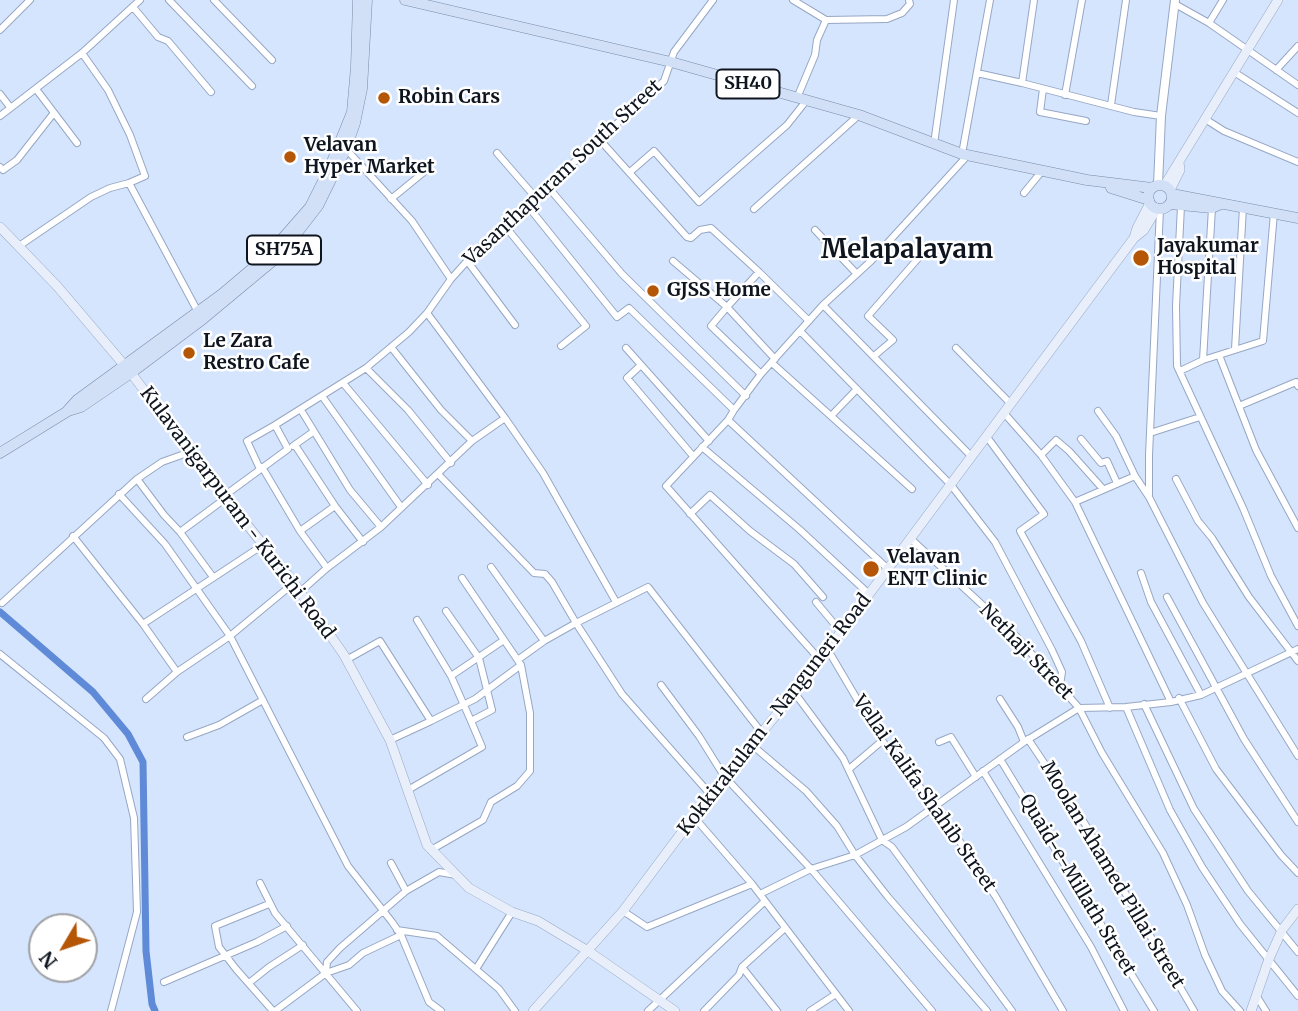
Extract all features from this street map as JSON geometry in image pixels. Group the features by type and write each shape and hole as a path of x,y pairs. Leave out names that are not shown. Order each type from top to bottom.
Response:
{"main road":[{"path":"128,369 267,256 310,207 352,112 358,0"},
{"name":"SH75A","path":"0,453 68,411 81,407 128,369 212,312 280,255 318,206 346,149 355,123 362,89 367,0"},
{"name":"SH40","path":"405,0 671,62 859,115 965,154 1160,197"},
{"name":"Kokkirakulam - Nanguneri Road","path":"533,1011 623,911 724,776 828,650 1134,238 1143,230 1179,162 1278,0"},
{"path":"1160,197 1181,206 1243,207 1297,217"},
{"path":"1160,197 1216,206"},
{"name":"Kulavanigarpuram - Kurichi Road","path":"0,227 128,369 294,583 346,660 390,740 431,850 469,888 512,912 538,921 588,951 675,1011"},
{"path":"1251,1011 1281,931 1298,909"}],"street":[{"path":"0,30 30,0"},
{"path":"0,116 82,53 140,0"},
{"path":"169,0 252,86"},
{"path":"214,0 272,60"},
{"name":"Vasanthapuram South Street","path":"261,468 247,441 366,369 427,313 451,279 477,250 664,81 674,52 713,0"},
{"path":"793,0 826,20 887,19 902,13 910,4 909,0"},
{"path":"934,144 954,0"},
{"path":"820,660 666,486 728,420 761,374 823,305 857,274 965,154 990,0"},
{"path":"1022,83 1034,0"},
{"path":"1065,95 1082,0"},
{"path":"1111,105 1126,0"},
{"path":"1209,23 1223,0"},
{"path":"1149,497 1161,116 1175,2 1247,48 1298,85"},
{"path":"133,7 158,37 168,41 211,92"},
{"path":"630,173 654,151 699,202 787,125 801,100 817,40 826,20"},
{"path":"1276,69 1298,46"},
{"path":"19,246 91,197 145,176 130,135 107,90 82,53"},
{"path":"1234,72 1298,113"},
{"path":"977,73 1134,112 1161,116"},
{"path":"36,89 77,143"},
{"path":"1043,89 1040,112 1086,121"},
{"path":"0,94 10,107"},
{"path":"0,167 3,170 17,160 53,114"},
{"path":"754,209 859,115"},
{"path":"1205,119 1224,131 1298,162"},
{"path":"600,140 687,237 691,238 700,230 711,228 809,321"},
{"path":"346,149 412,221 451,279"},
{"path":"497,153 536,198"},
{"path":"1024,193 1042,171"},
{"path":"391,199 424,172"},
{"path":"129,183 198,312"},
{"path":"548,187 622,274 746,396"},
{"path":"527,205 617,317 629,308 734,410"},
{"path":"1181,206 1175,355 1271,576 1298,626"},
{"path":"1203,360 1216,206"},
{"path":"1235,349 1243,207"},
{"path":"1180,371 1203,360 1264,341 1274,213"},
{"path":"505,226 586,326 561,346"},
{"path":"815,229 857,274"},
{"path":"874,356 893,340 868,316 928,247"},
{"path":"673,261 727,307 773,361 912,489"},
{"path":"468,262 515,325"},
{"path":"759,272 711,326 761,374"},
{"path":"823,305 972,457"},
{"path":"427,313 543,474 616,602"},
{"path":"800,331 951,485 995,542 1062,672 1060,685"},
{"path":"391,347 441,410 472,441"},
{"path":"626,348 709,441"},
{"path":"956,348 1011,404"},
{"path":"1219,355 1267,473 1298,528"},
{"path":"641,365 627,378 693,456"},
{"path":"366,369 408,410 451,463"},
{"path":"1239,406 1296,382 1298,386"},
{"path":"343,383 428,485"},
{"path":"831,416 857,388"},
{"path":"322,396 401,508"},
{"path":"301,410 350,490 381,527"},
{"path":"1098,411 1116,436 1203,603 1298,756"},
{"path":"1004,414 1041,454 1075,502 1171,702"},
{"path":"1150,433 1200,417"},
{"path":"300,592 381,527 472,441 505,418"},
{"path":"728,420 888,569"},
{"path":"275,425 288,449"},
{"path":"180,532 261,468 313,432"},
{"path":"987,436 1044,514 1020,531 1081,641 1110,708"},
{"path":"1081,439 1101,463 1107,461 1117,483"},
{"path":"1041,454 1056,440 1103,489"},
{"path":"296,444 335,506 363,542"},
{"path":"702,447 799,529 869,594"},
{"path":"2,603 137,479 162,462 190,452"},
{"path":"261,468 300,531 327,568"},
{"path":"439,475 534,573 545,574 552,582 622,694 710,794"},
{"path":"1075,502 1135,476"},
{"path":"137,479 213,577"},
{"path":"1176,479 1198,521 1212,538 1249,597 1295,651 1298,661"},
{"path":"119,494 165,544 230,636 348,866 399,932 429,1003 441,1011"},
{"path":"690,514 710,495 750,531 794,564 841,632"},
{"path":"300,531 335,506"},
{"path":"74,536 177,671"},
{"name":"Nethaji Street","path":"911,539 1016,636 1079,708 1102,753 1163,853 1188,905 1205,956 1222,991 1240,1011"},
{"path":"143,624 263,545"},
{"path":"491,568 544,641"},
{"path":"1141,573 1151,602 1201,695"},
{"path":"431,850 483,820 491,802 528,776 530,771 530,713 520,662 463,578"},
{"path":"146,699 177,671 230,636 294,583"},
{"path":"390,740 475,699 544,641 648,587 762,733"},
{"path":"1167,597 1244,739 1298,822"},
{"path":"446,611 479,658 488,689 492,709 471,722"},
{"path":"408,790 482,747 451,676 417,620"},
{"path":"451,676 505,640"},
{"path":"346,660 380,641 431,721"},
{"name":"Vellai Kalifa Shahib Street","path":"828,650 882,741 936,805 996,897 1063,1011"},
{"path":"760,894 811,869 855,855 906,827 1026,741 1079,708 1126,707 1171,702 1201,695 1295,651"},
{"path":"0,654 104,738 120,759 134,818 137,912 111,1011"},
{"path":"661,685 699,736 724,776 811,869 932,1011"},
{"path":"794,692 844,758 882,840 892,847 1012,1011"},
{"path":"1179,698 1216,769 1281,855 1298,873"},
{"name":"Moolan Ahamed Pillai Street","path":"1000,699 1026,741 1085,824 1195,1011"},
{"path":"187,737 219,725 263,700"},
{"path":"1144,704 1194,809 1248,891 1298,952"},
{"path":"1126,707 1170,810 1202,867 1240,924 1298,996"},
{"path":"939,742 951,737 975,777"},
{"path":"849,769 882,741"},
{"path":"752,745 806,791 837,826 855,855 987,1011"},
{"name":"Quaid-e-Millath Street","path":"1000,759 1154,1011"},
{"path":"983,771 1091,947 1124,1011"},
{"path":"694,817 760,894 849,1011"},
{"path":"391,863 406,891"},
{"path":"326,973 327,962 406,891 439,872 456,875"},
{"path":"260,883 269,904 357,1011"},
{"path":"623,911 647,927 752,884"},
{"path":"648,1011 765,901"},
{"path":"269,904 215,926 219,947 274,1011 326,973 349,965 363,953 399,932 437,936 499,989 515,1011"},
{"path":"476,969 512,912"},
{"path":"164,982 288,926"},
{"path":"704,1011 739,975 742,967 785,928"},
{"path":"249,983 303,945"},
{"path":"742,967 777,1011"},
{"path":"810,1011 836,994"},
{"path":"1256,995 1266,1011"}],"waterway":[{"path":"0,612 93,692 128,734 143,762 146,951 155,1011"}],"place":[{"name":"Robin Cars","path":"384,98"},
{"name":"Velavan Hyper Market","path":"290,157"},
{"name":"Jayakumar Hospital","path":"1141,258"},
{"name":"GJSS Home","path":"653,291"},
{"name":"Le Zara Restro Cafe","path":"189,353"},
{"name":"Velavan ENT Clinic","path":"871,569"}],"district":[{"name":"Melapalayam","path":"907,251"}]}
